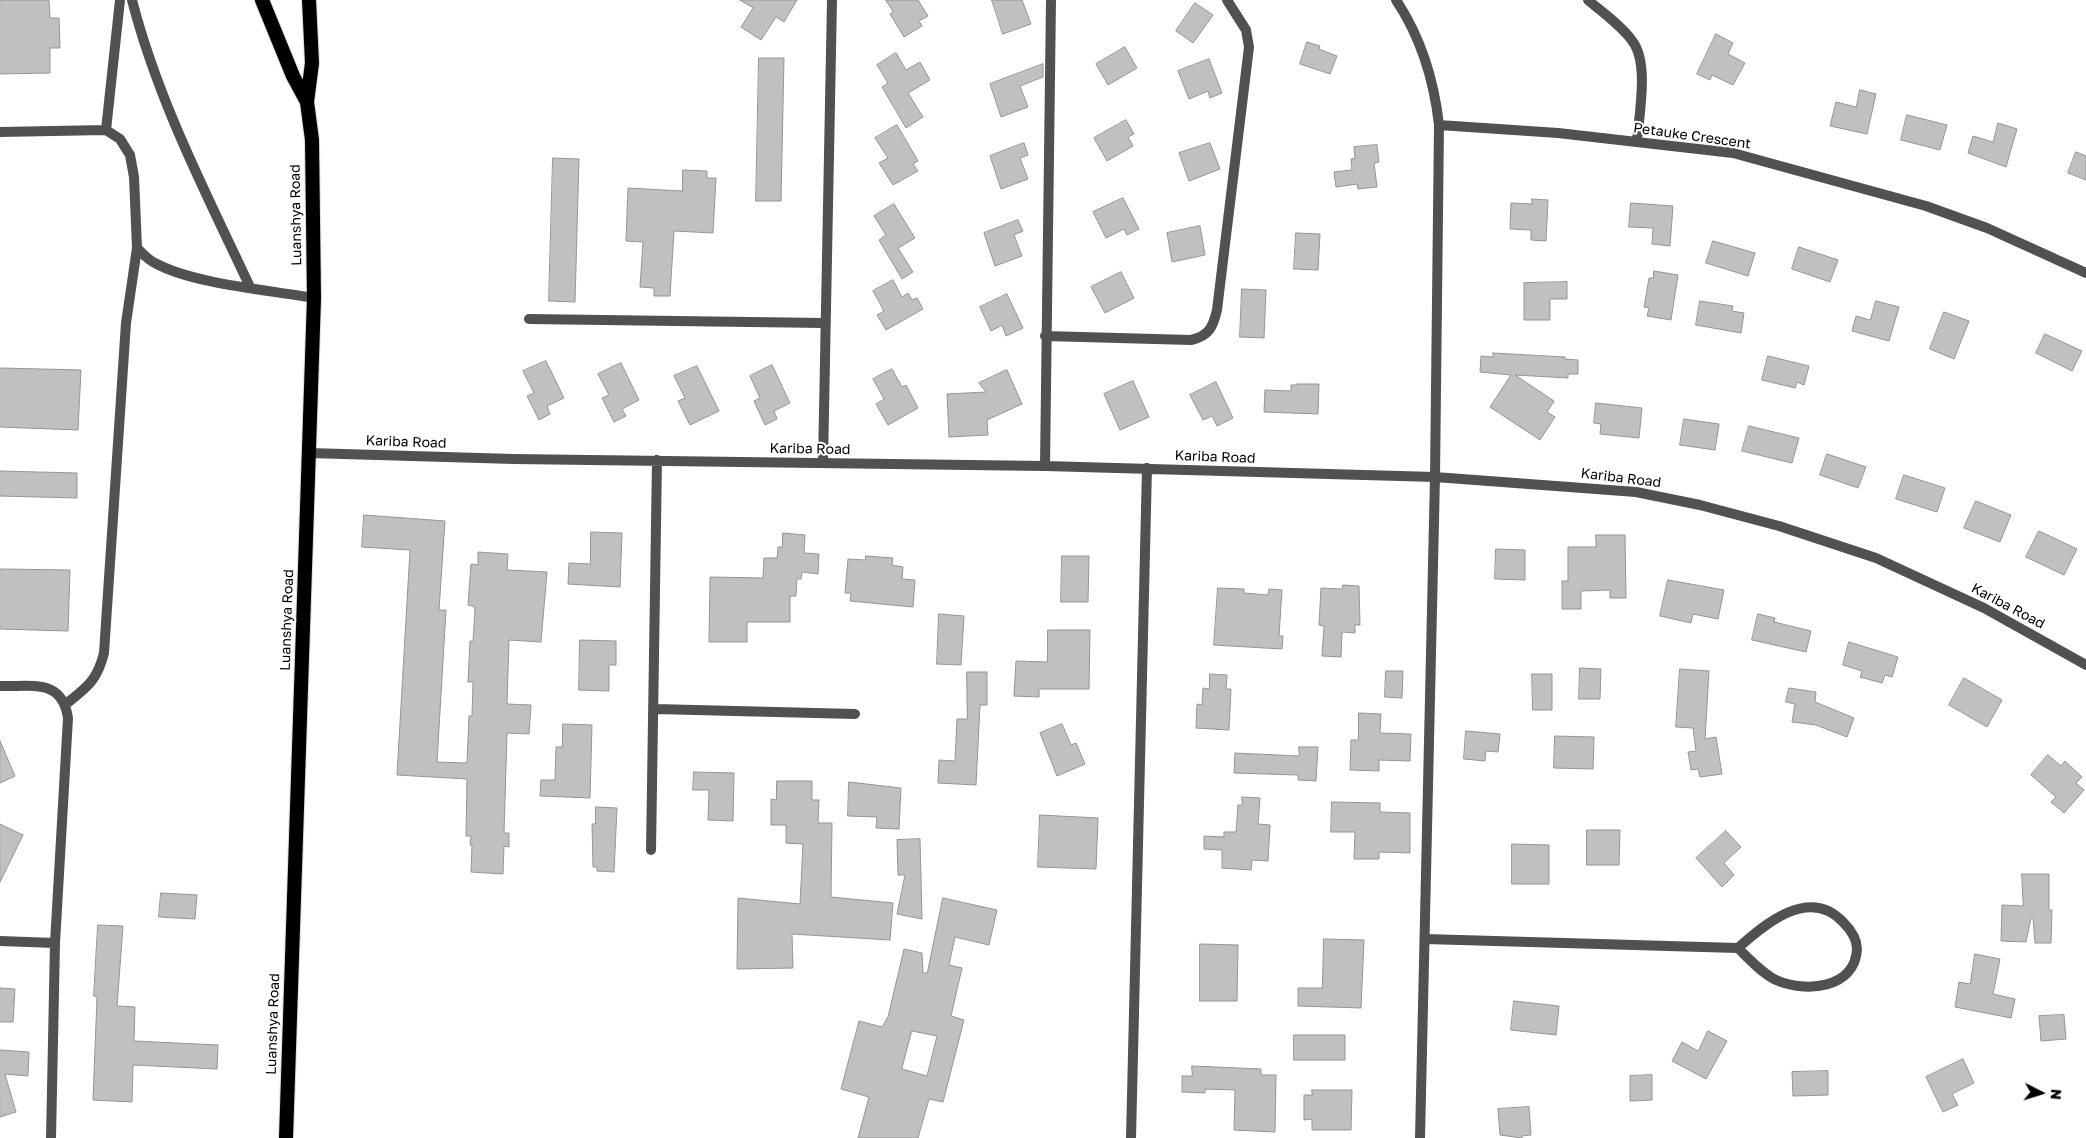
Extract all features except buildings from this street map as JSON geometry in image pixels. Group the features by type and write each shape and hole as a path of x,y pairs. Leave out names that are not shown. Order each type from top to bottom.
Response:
{"highway":[{"name":"Luanshya Road","path":"262,0 293,76 307,102"},
{"name":"Luanshya Road","path":"286,1138 314,298 312,140 307,102 312,62 309,0"}],"street":[{"path":"106,130 120,0"},
{"path":"132,0 154,74 172,120 250,287"},
{"path":"822,463 832,0"},
{"path":"1045,466 1045,336 1051,0"},
{"path":"1045,336 1191,340 1202,337 1210,331 1217,310 1249,47 1246,30 1227,0"},
{"path":"1396,0 1416,34 1425,56 1436,100 1439,126 1435,477 1420,1138"},
{"path":"1588,0 1626,33 1638,50 1641,73 1637,141"},
{"name":"Petauke Crescent","path":"1439,126 1558,133 1733,153 1917,203 1987,228 2086,273"},
{"path":"0,132 106,130 120,139 130,155 134,177 137,248 126,323 104,653 100,669 91,684 66,704"},
{"path":"137,248 153,263 174,272 204,280 314,298"},
{"path":"529,319 824,323"},
{"name":"Kariba Road","path":"309,454 514,459 1147,468 1435,477 1636,492 1700,505 1779,526 1847,548 1894,566 1984,608 2086,665"},
{"path":"651,850 658,460"},
{"path":"1131,1138 1147,468"},
{"path":"0,686 46,688 60,694 66,704 68,736 55,943 51,1138"},
{"path":"655,709 855,714"},
{"path":"1425,938 1738,948 1775,979 1794,986 1818,987 1840,981 1854,965 1857,947 1851,931 1838,917 1819,908 1800,908 1778,916 1738,948"},
{"path":"0,941 55,943"}]}
